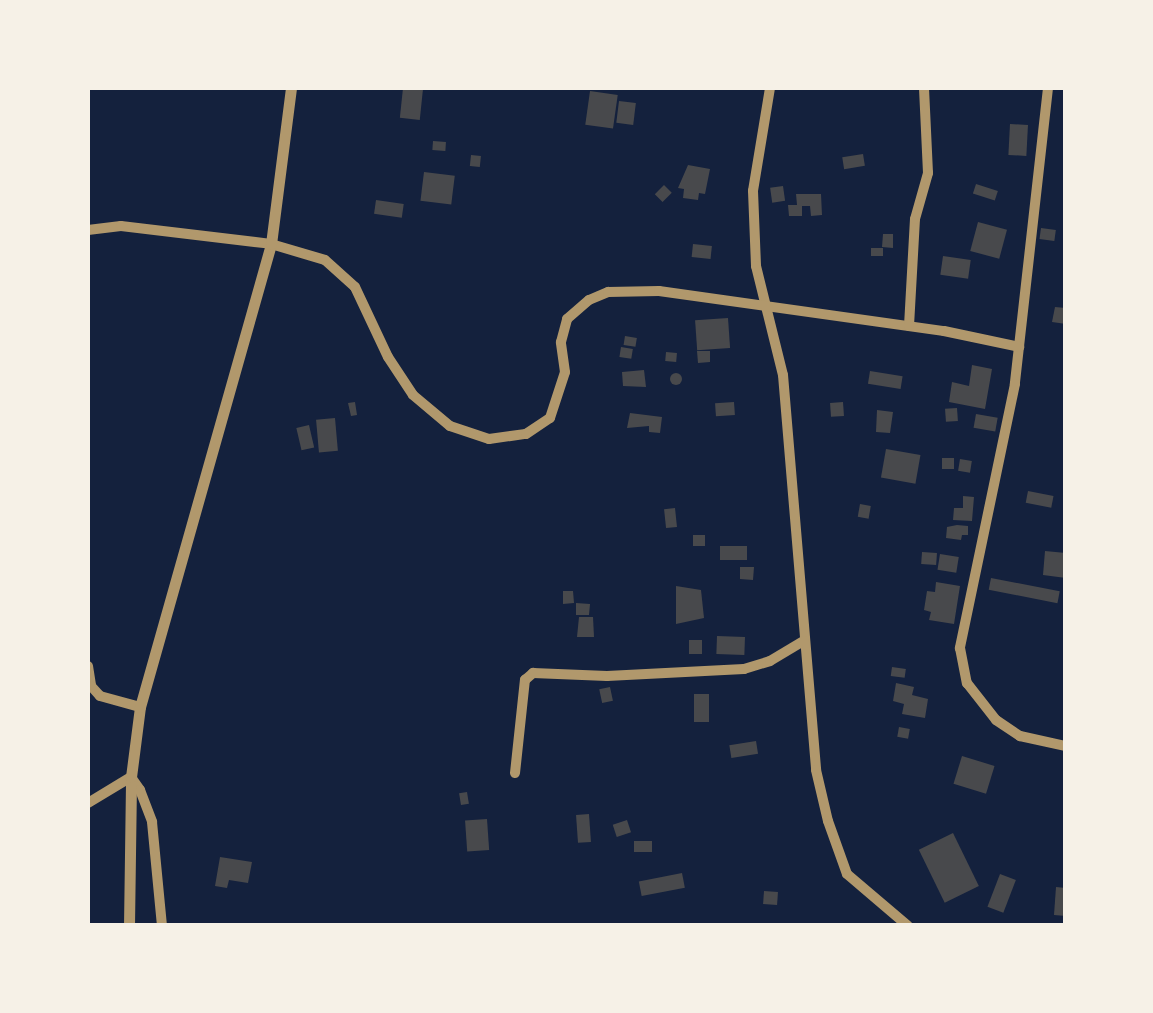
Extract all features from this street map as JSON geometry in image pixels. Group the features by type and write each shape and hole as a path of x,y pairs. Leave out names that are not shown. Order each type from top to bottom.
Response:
{"street":[{"path":"128,926 131,777 140,708 271,244 291,88"},
{"path":"770,88 753,190 756,266 783,375 816,770 834,839 852,881 908,926"},
{"path":"910,326 915,219 928,173 924,88"},
{"path":"1048,88 1019,348 1002,456 960,648 966,683 996,720 1020,736 1066,746"},
{"path":"88,230 121,226 169,236 271,244 312,254 336,267 355,287 388,357 413,396 450,426 490,439 526,434 550,418 565,372 563,330 568,319 589,300 629,289 910,326 1019,348"},
{"path":"515,773 525,680 533,673 607,676 744,668 770,661 803,640"},
{"path":"88,666 91,686 100,696 140,708"},
{"path":"88,803 131,777"},
{"path":"131,777 152,822 162,926"}],"building":[{"path":"403,88 423,90 420,120 400,118"},
{"path":"590,91 618,95 613,129 585,125"},
{"path":"619,101 636,103 633,125 616,123"},
{"path":"1010,124 1028,125 1026,156 1008,155"},
{"path":"433,141 446,142 445,151 432,150"},
{"path":"863,154 865,166 844,169 842,157"},
{"path":"471,155 481,156 480,167 470,166"},
{"path":"688,165 710,169 705,194 699,193 698,200 683,198 684,189 678,188"},
{"path":"424,172 455,176 451,205 420,201"},
{"path":"976,184 998,191 995,201 973,194"},
{"path":"664,185 672,193 663,202 655,194"},
{"path":"783,186 785,201 772,203 770,188"},
{"path":"796,194 821,194 822,215 811,216 810,206 802,206 802,216 789,216 788,205 797,205"},
{"path":"376,200 404,204 402,218 374,214"},
{"path":"978,222 1007,230 999,259 970,251"},
{"path":"1041,228 1056,230 1054,241 1039,239"},
{"path":"883,234 893,234 893,248 882,247"},
{"path":"693,244 712,246 711,259 692,257"},
{"path":"871,248 883,248 883,256 871,256"},
{"path":"943,256 971,260 968,279 940,275"},
{"path":"1055,307 1066,308 1066,324 1052,322"},
{"path":"728,318 730,348 697,350 695,320"},
{"path":"625,336 637,338 635,347 624,345"},
{"path":"621,347 633,349 631,359 619,357"},
{"path":"697,351 710,351 710,362 698,363"},
{"path":"666,352 677,353 676,362 665,361"},
{"path":"972,365 992,369 985,409 949,402 952,382 969,386"},
{"path":"644,370 646,387 623,386 622,372"},
{"path":"870,371 903,376 901,389 868,384"},
{"path":"671,374 681,374 681,384 671,384"},
{"path":"355,402 357,415 351,416 348,403"},
{"path":"734,402 735,415 716,416 715,403"},
{"path":"843,402 844,416 831,417 830,403"},
{"path":"957,408 958,421 946,422 945,409"},
{"path":"877,410 893,412 890,433 876,432"},
{"path":"630,413 662,417 660,433 649,432 649,426 627,428"},
{"path":"976,414 998,418 995,432 974,428"},
{"path":"335,418 338,451 319,453 316,420"},
{"path":"309,425 314,447 302,450 296,428"},
{"path":"886,449 920,455 915,484 881,478"},
{"path":"942,458 954,458 954,469 942,469"},
{"path":"960,459 972,461 970,473 958,471"},
{"path":"1028,491 1054,496 1051,508 1026,503"},
{"path":"963,496 974,497 972,521 953,520 954,508 963,508"},
{"path":"860,504 871,506 869,519 858,517"},
{"path":"675,508 677,527 666,528 664,509"},
{"path":"968,526 968,535 962,535 961,540 946,538 947,527"},
{"path":"693,535 705,535 705,546 693,546"},
{"path":"720,546 747,546 747,560 720,560"},
{"path":"1045,551 1066,553 1066,578 1043,575"},
{"path":"922,552 937,553 936,565 921,564"},
{"path":"940,554 959,557 956,573 937,570"},
{"path":"740,567 754,567 753,580 740,579"},
{"path":"991,578 1060,591 1057,603 989,590"},
{"path":"936,582 960,586 954,624 929,620 931,612 924,610 927,591 935,592"},
{"path":"676,586 701,590 704,618 676,624"},
{"path":"563,591 573,591 574,603 563,604"},
{"path":"576,603 590,604 589,615 576,615"},
{"path":"579,617 593,617 594,637 577,637"},
{"path":"717,636 745,637 744,655 716,654"},
{"path":"689,640 702,640 702,654 689,654"},
{"path":"892,667 906,669 905,678 891,676"},
{"path":"896,683 914,687 912,695 928,699 925,718 902,714 904,704 893,701"},
{"path":"610,687 613,701 602,703 599,689"},
{"path":"694,694 709,694 709,722 694,722"},
{"path":"899,727 910,729 908,739 897,737"},
{"path":"756,741 758,754 731,758 729,745"},
{"path":"962,756 995,766 986,794 954,784"},
{"path":"467,792 469,804 461,805 459,793"},
{"path":"589,814 591,842 578,843 576,815"},
{"path":"487,819 489,850 467,851 465,821"},
{"path":"627,820 631,832 617,837 613,825"},
{"path":"953,833 979,886 945,903 919,850"},
{"path":"634,841 652,841 652,852 634,852"},
{"path":"220,857 252,862 248,883 229,880 227,888 215,886"},
{"path":"682,873 685,888 642,896 639,881"},
{"path":"1000,874 1016,880 1003,913 987,907"},
{"path":"1056,887 1066,888 1066,916 1054,915"},
{"path":"764,891 778,892 777,905 763,904"}]}
